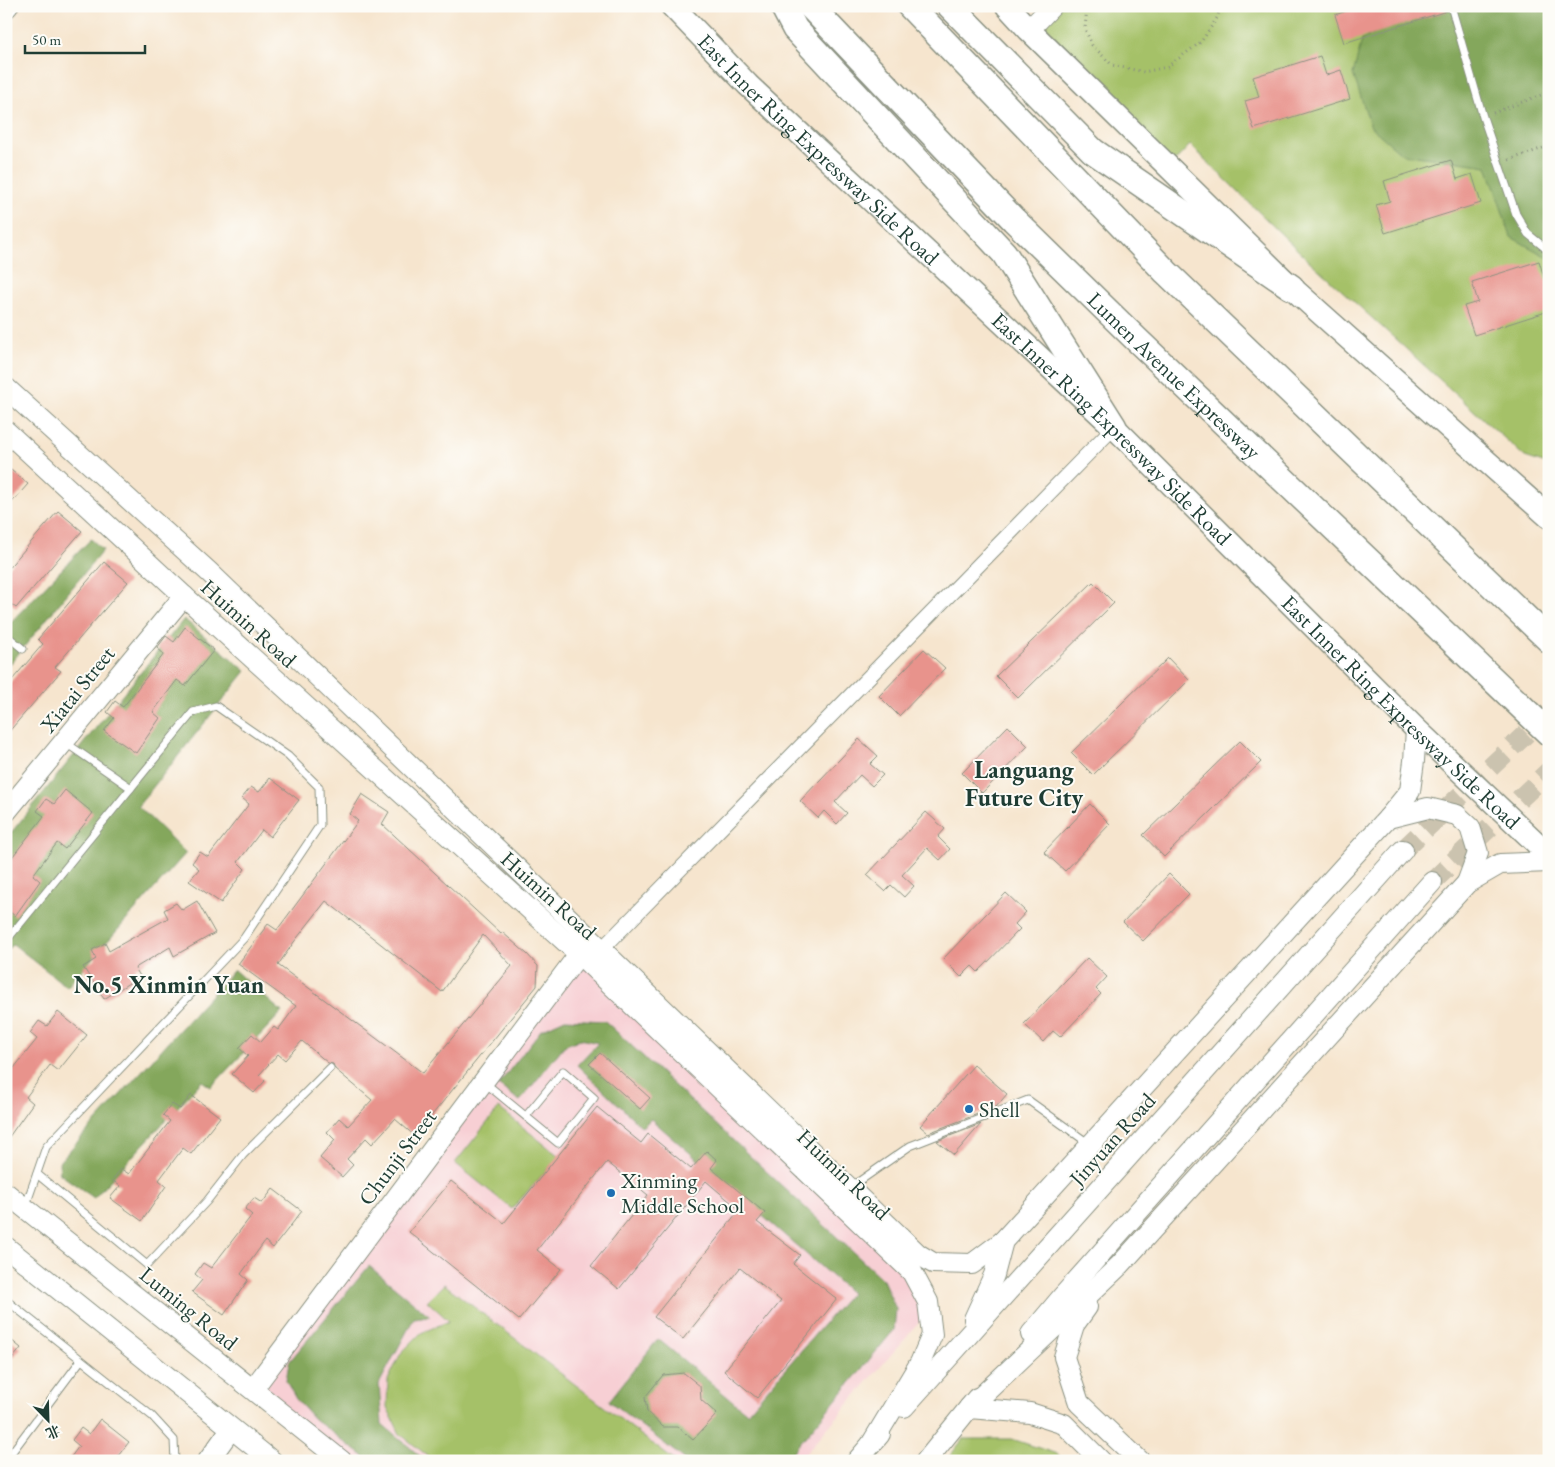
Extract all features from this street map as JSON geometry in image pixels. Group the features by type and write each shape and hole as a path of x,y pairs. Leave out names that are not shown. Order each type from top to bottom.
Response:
{"highway":[{"path":"783,6 794,29 1004,253 1114,427"},
{"name":"Lumen Avenue Expressway","path":"810,6 1014,220 1143,346 1549,733"},
{"path":"910,6 1166,272 1549,640"},
{"path":"950,6 1094,151 1291,286"}],"main road":[{"name":"East Inner Ring Expressway Side Road","path":"672,6 748,84 1114,427 1416,729 1549,855"},
{"path":"1007,6 1291,286 1549,517"}],"street":[{"path":"1030,30 1052,6"},
{"name":"Huimin Road","path":"6,388 209,572 918,1254 933,1262 972,1264 1003,1241 1388,818 1410,791 1416,729"},
{"path":"602,949 1114,427"},
{"name":"Huimin Road","path":"6,431 184,596 579,954 912,1272 928,1302 932,1334 920,1363 872,1443"},
{"name":"Xiatai Street","path":"6,812 184,596"},
{"path":"1388,818 1428,808 1457,814 1470,828 1478,853 1467,883"},
{"name":"Jinyuan Road","path":"857,1461 966,1336 1403,850"},
{"path":"969,1408 1134,1250 1467,883 1500,864 1549,862"},
{"path":"926,1461 1062,1297 1432,882"},
{"name":"Chunji Street","path":"253,1389 579,954"},
{"name":"Luming Road","path":"6,1192 342,1461"},
{"path":"966,1336 994,1275 1003,1241"},
{"path":"6,1246 272,1461"},
{"path":"1112,1273 1074,1325 1064,1357 1079,1402 1140,1461"},
{"path":"969,1408 1030,1413 1064,1424 1101,1461"},
{"path":"208,1461 231,1429"}],"lane":[{"path":"1451,6 1483,117 1516,214 1528,234 1549,251"},
{"path":"6,636 23,649"},
{"path":"6,941 194,712 216,706 288,756 319,787 320,825 244,938 46,1147 25,1208"},
{"path":"64,742 131,788"},
{"path":"37,1174 147,1265 207,1201 244,1155 330,1068"},
{"path":"483,1082 558,1143 594,1098 563,1071 526,1116"},
{"path":"850,1188 910,1146 1028,1100 1090,1145"},
{"path":"6,1300 157,1422 174,1440 175,1461"},
{"path":"6,1460 81,1360"}],"path":[{"path":"1087,6 1085,29 1092,45 1112,65 1144,72 1167,66 1201,42 1221,6"},
{"path":"1483,117 1549,92"},
{"path":"1499,163 1549,146"}],"shaded area":[{"name":"Xinming Middle School","path":"579,954 935,1304 799,1461 342,1461 253,1389"}],"green space":[{"path":"1052,6 1549,6 1549,465 1525,457 1306,258 1190,145 1169,167 1029,30"},
{"path":"1423,6 1549,6 1549,258 1511,237 1487,166 1402,154 1371,127 1353,74 1362,40"},
{"path":"91,539 103,550 6,669 6,627"},
{"path":"184,619 246,671 138,806 186,853 67,987 13,944 6,951 6,839"},
{"path":"234,970 282,1012 211,1087 202,1081 94,1198 60,1174 59,1162"},
{"path":"565,1019 605,1021 883,1280 896,1309 894,1330 785,1461 687,1461 609,1401 658,1339 747,1413 851,1293 651,1119 642,1127 577,1065 598,1043 580,1039 564,1046 520,1101 498,1085 541,1030"},
{"path":"499,1108 559,1156 512,1209 455,1163"},
{"path":"369,1266 430,1316 414,1318 379,1384 382,1424 426,1461 370,1461 314,1419 296,1399 286,1381 289,1362"},
{"path":"444,1284 675,1461 434,1461 400,1434 387,1407 388,1380 401,1353 421,1333 449,1321 427,1301"},
{"path":"963,1439 1012,1439 1057,1454 1065,1461 946,1461"}],"building":[{"path":"1348,6 1446,6 1447,11 1344,43 1335,15 1349,10"},
{"path":"1320,56 1326,75 1341,70 1350,99 1254,129 1245,101 1259,97 1253,77"},
{"path":"1451,160 1457,179 1472,174 1481,203 1385,233 1376,205 1390,201 1384,181"},
{"path":"1539,261 1545,280 1549,279 1549,311 1474,335 1464,306 1478,302 1472,282"},
{"path":"6,466 28,484 6,509"},
{"path":"58,511 82,531 16,608 6,600 6,571"},
{"path":"104,562 128,582 55,667 61,671 6,735 6,687 43,644 38,639"},
{"path":"1093,582 1114,603 1018,698 996,676"},
{"path":"185,627 214,650 185,686 177,680 153,712 160,718 136,753 104,731 114,718 107,712 115,701 123,707 164,654 157,648 166,636 174,642"},
{"path":"924,649 945,668 899,716 879,696"},
{"path":"1168,658 1189,680 1093,775 1071,753"},
{"path":"1008,726 1028,746 982,793 962,773"},
{"path":"859,739 878,756 870,764 883,775 872,786 860,775 835,802 847,813 837,824 824,811 818,818 800,801"},
{"path":"1240,741 1261,762 1164,857 1143,835"},
{"path":"270,778 299,800 270,837 262,830 238,862 245,869 221,903 189,881 199,869 192,863 200,852 208,857 249,804 242,798 251,787 259,792"},
{"path":"65,790 93,813 65,849 57,843 33,875 40,881 15,916 6,909 6,865 44,816 37,811 46,799 54,804"},
{"path":"362,794 389,812 382,824 538,966 537,986 415,1136 395,1119 372,1144 366,1138 347,1159 353,1165 342,1177 320,1158 335,1140 327,1132 339,1118 348,1126 372,1100 335,1069 333,1064 328,1063 302,1041 285,1060 278,1054 259,1075 265,1081 254,1093 232,1074 248,1056 239,1048 252,1034 261,1042 274,1027 278,1030 296,1006 238,964 268,924 277,930 358,821 350,814","holes":["326,901 442,992 483,935 512,966 423,1073 278,965"]},
{"path":"1090,804 1110,824 1065,871 1044,852"},
{"path":"926,812 945,829 938,837 950,849 940,860 927,848 902,875 914,886 904,897 891,885 885,891 867,875"},
{"path":"1169,874 1189,894 1143,941 1123,922"},
{"path":"1006,893 1026,912 1015,924 1020,929 978,972 972,966 961,977 943,959"},
{"path":"197,901 215,933 174,956 170,947 135,968 140,976 104,999 83,967 96,959 92,950 105,943 109,951 168,918 164,910 176,903 182,910"},
{"path":"1087,958 1107,977 1096,989 1101,994 1060,1037 1053,1031 1043,1042 1024,1024"},
{"path":"58,1012 87,1035 58,1071 50,1065 26,1097 33,1103 6,1141 6,1078 37,1039 30,1033 39,1021 47,1026"},
{"path":"600,1053 650,1098 640,1109 589,1064"},
{"path":"974,1065 1007,1094 996,1107 928,1133 920,1126"},
{"path":"191,1095 220,1117 191,1154 183,1148 159,1180 166,1186 142,1221 110,1198 120,1186 112,1180 121,1169 129,1174 170,1121 163,1115 172,1104 180,1109"},
{"path":"597,1107 641,1143 648,1134 691,1169 707,1151 717,1160 711,1168 765,1213 757,1222 800,1255 793,1264 837,1299 757,1398 724,1371 781,1301 740,1268 683,1339 654,1317 740,1210 706,1181 619,1289 591,1266 648,1195 607,1162 537,1250 561,1269 519,1320 409,1232 451,1181 504,1223"},
{"path":"981,1124 954,1155 937,1141"},
{"path":"273,1189 302,1211 273,1248 265,1241 241,1274 248,1280 224,1315 192,1292 202,1280 195,1274 203,1263 211,1268 252,1215 245,1209 254,1198 262,1203"},
{"path":"6,1336 21,1348 6,1367"},
{"path":"684,1373 700,1386 701,1400 717,1414 693,1440 678,1427 663,1427 647,1412 645,1397 663,1375"},
{"path":"100,1419 129,1442 114,1461 68,1461 79,1446 72,1440 81,1428 89,1434"}],"tunnel":[{"path":"1403,850 1549,712"},
{"path":"1432,882 1549,771"}],"place":[{"name":"Shell","path":"969,1109"},
{"name":"Xinming Middle School","path":"611,1193"}],"district":[{"name":"Languang Future City","path":"1024,784"},
{"name":"No.5 Xinmin Yuan","path":"169,985"}]}
